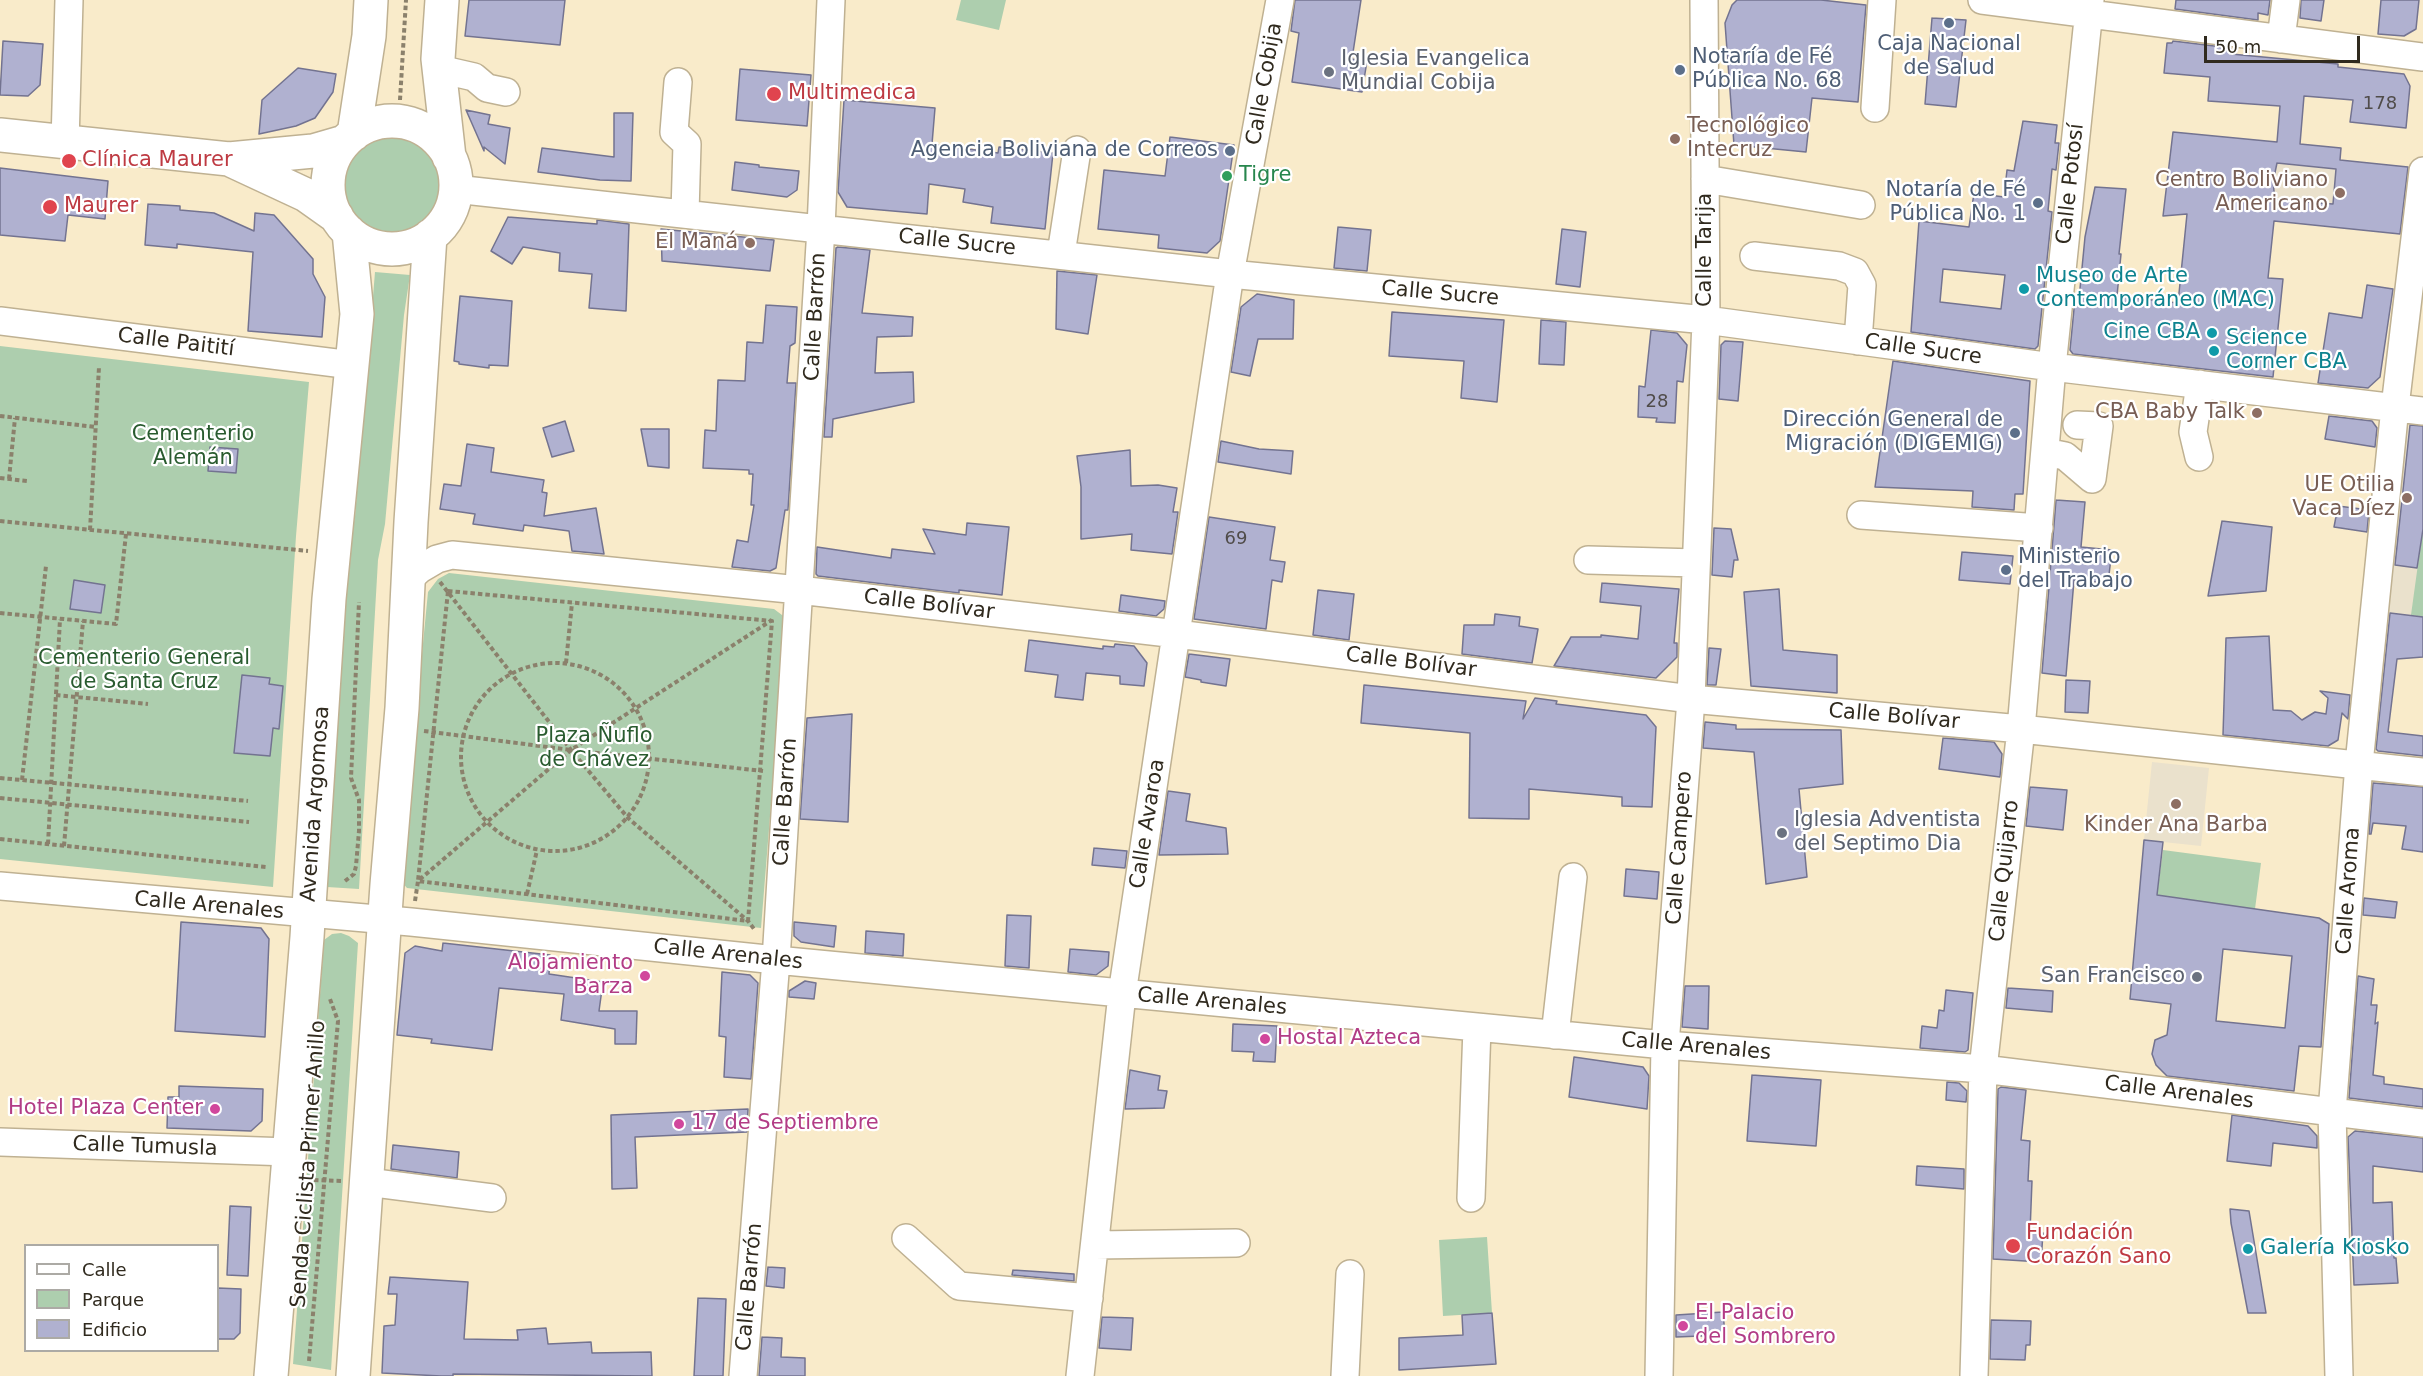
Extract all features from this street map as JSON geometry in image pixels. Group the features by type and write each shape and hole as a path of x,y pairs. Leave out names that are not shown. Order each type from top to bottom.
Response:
{"main road":[{"path":"349,138 369,36 371,0"},
{"path":"229,159 306,195 368,244 384,248 409,246 430,236 450,212 455,189 439,69 442,0"},
{"path":"343,225 331,204 327,182 332,160 349,138 364,127 380,122 404,122 434,137 449,157"},
{"path":"0,135 229,159 313,151 349,138"},
{"name":"Avenida Argomosa","path":"265,1369 288,1166 309,914 333,554 357,314 343,225"},
{"path":"353,1376 367,1182 398,921 400,730 417,573 430,236"}],"street":[{"path":"65,142 69,0"},
{"name":"Calle Barrón","path":"743,1376 776,960 821,228 831,0"},
{"name":"Calle Cobija","path":"1230,274 1280,0"},
{"name":"Calle Tarija","path":"1704,0 1706,320"},
{"path":"1875,108 1882,0"},
{"path":"1982,0 2089,7 2281,39 2423,57"},
{"path":"2281,39 2286,0"},
{"name":"Calle Potosí","path":"2052,368 2089,7"},
{"path":"439,69 474,77 487,88 506,92"},
{"path":"678,82 674,132 687,144 686,213"},
{"path":"1061,254 1077,150"},
{"name":"Calle Aroma","path":"2339,1376 2332,1112 2359,764 2395,407 2423,171"},
{"path":"1705,179 1861,205"},
{"name":"Calle Sucre","path":"455,189 1230,274 1706,320 2052,368 2423,411"},
{"path":"1754,256 1839,266 1856,272 1862,285 1858,340"},
{"name":"Calle Avaroa","path":"1080,1376 1122,994 1230,274"},
{"name":"Calle Campero","path":"1659,1376 1665,1045 1691,699 1706,320"},
{"name":"Calle Paitití","path":"0,321 352,365"},
{"name":"Calle Quijarro","path":"1974,1376 1983,1069 2021,729 2052,368"},
{"path":"2199,457 2193,432 2200,384"},
{"path":"2045,452 2065,456 2092,479 2099,426 2077,425"},
{"path":"1861,515 2039,528"},
{"name":"Calle Bolívar","path":"417,573 452,555 799,590 1177,634 1691,699 2021,729 2423,772"},
{"path":"1588,560 1696,564"},
{"path":"1555,1035 1573,877"},
{"name":"Calle Arenales","path":"0,886 398,921 1555,1035 1983,1069 2423,1123"},
{"path":"1471,1198 1477,1027"},
{"name":"Calle Tumusla","path":"0,1142 288,1166"},
{"path":"367,1182 492,1198"},
{"path":"906,1238 959,1286 1089,1298"},
{"path":"1095,1245 1236,1243"},
{"path":"1345,1376 1350,1274"}],"path":[{"path":"400,100 406,0"},
{"path":"90,530 99,367"},
{"path":"0,417 96,427"},
{"path":"9,479 15,418"},
{"path":"0,478 27,481"},
{"path":"0,521 333,554"},
{"path":"0,613 116,624 126,534"},
{"path":"22,780 46,566"},
{"path":"417,573 448,591 571,750 628,818 748,921"},
{"path":"448,591 772,621"},
{"path":"398,921 418,881 448,591"},
{"path":"345,882 354,874 356,866 360,814 359,800 351,778 359,602"},
{"path":"566,663 572,603"},
{"path":"48,844 60,619"},
{"path":"64,846 82,621"},
{"path":"418,881 571,750 772,621"},
{"path":"748,921 772,621"},
{"path":"566,663 594,671 618,686 636,708 647,732 650,758 648,780 640,800 628,818 609,835 587,846 562,851 537,850 510,840 487,822 469,796 460,766 463,735 472,710 489,689 511,673 538,664 566,663"},
{"path":"56,695 148,704"},
{"path":"400,730 433,731 571,750 787,772"},
{"path":"0,778 248,801"},
{"path":"0,798 249,822"},
{"path":"0,839 266,867"},
{"path":"527,894 537,850"},
{"path":"418,881 748,921"},
{"name":"Senda Ciclista Primer Anillo","path":"309,1361 338,1021 328,991"},
{"path":"288,1166 324,1181 367,1182"}],"shaded area":[{"name":"Centro Boliviano Americano","path":"2279,142 2341,148 2340,160 2412,167 2404,234 2274,221 2271,181"},
{"name":"UE Otilia Vaca Díez","path":"2414,423 2423,424 2423,657 2395,659 2382,643 2400,432"},
{"name":"Kinder Ana Barba","path":"2152,762 2209,768 2201,846 2144,840"}],"green space":[{"path":"961,0 1006,0 999,30 956,20"},
{"path":"392,136 411,140 428,151 439,168 443,187 439,206 428,223 411,234 392,238 373,234 356,223 345,206 341,187 345,168 356,151 373,140"},
{"path":"375,272 410,275 404,315 385,524 378,560 359,889 327,887 348,552 355,516"},
{"name":"Cementerio General de Santa Cruz","path":"0,346 309,382 296,536 273,887 0,859"},
{"path":"2423,535 2423,617 2411,615"},
{"name":"Plaza Ñuflo de Chávez","path":"449,573 774,609 786,618 761,928 407,888 400,880 428,592 438,579"},
{"path":"2163,850 2261,863 2255,909 2157,895"},
{"path":"341,933 358,943 331,1370 293,1364 324,940 332,934"},
{"path":"1487,1237 1492,1313 1443,1316 1439,1240"}],"building":[{"path":"469,0 565,0 560,45 465,36"},
{"path":"1295,0 1361,0 1352,59 1367,61 1362,92 1292,82 1299,33 1291,31"},
{"path":"1737,0 1821,0 1866,5 1858,102 1812,98 1806,152 1734,145 1725,23 1732,5"},
{"path":"2176,0 2270,0 2268,15 2258,13 2258,20 2175,9"},
{"path":"2301,0 2324,0 2321,21 2300,18"},
{"path":"2381,0 2419,0 2416,29 2404,36 2378,34"},
{"path":"1932,18 1966,20 1956,107 1925,104"},
{"path":"3,41 43,44 40,85 28,96 0,95"},
{"path":"2173,41 2231,48 2231,54 2338,64 2338,67 2404,74 2410,86 2406,128 2350,122 2353,100 2304,96 2300,144 2341,148 2340,160 2408,167 2400,234 2274,221 2268,278 2283,279 2273,377 2073,354 2070,350 2075,299 2079,299 2085,237 2095,187 2126,189 2117,296 2178,303 2187,214 2163,216 2173,132 2277,142 2280,106 2208,101 2210,77 2164,73 2167,43","holes":["2277,163 2336,169 2333,204 2275,200 2273,182"]},
{"path":"298,68 336,74 333,92 315,118 296,126 259,134 262,100"},
{"name":"Multimedica","path":"740,69 811,75 807,126 736,120"},
{"path":"844,100 935,108 932,144 998,153 999,147 1053,153 1045,229 991,223 993,207 963,202 965,189 929,184 927,214 847,207 838,192"},
{"path":"466,110 490,115 488,124 510,128 505,164 484,147 484,151"},
{"path":"614,113 633,113 631,181 600,180 538,172 542,148 614,157"},
{"path":"2023,121 2057,125 2055,143 2059,143 2056,170 2052,169 2048,211 2052,212 2038,346 2035,349 1911,332 1919,221 1969,227 1974,193 2004,197 2007,170 2014,171","holes":["1943,269 2005,275 2001,309 1940,302"]},
{"path":"1170,137 1234,145 1220,241 1207,253 1158,248 1159,235 1098,229 1104,170 1165,176"},
{"path":"735,162 799,171 797,190 787,197 732,190"},
{"path":"0,168 108,181 105,219 68,215 65,241 0,235"},
{"path":"148,204 180,206 180,210 214,213 254,231 255,213 274,215 313,259 313,274 325,297 322,337 248,331 253,252 177,244 177,248 145,245"},
{"path":"508,217 597,224 597,220 629,224 626,311 589,308 592,274 559,271 560,253 523,247 512,264 491,251"},
{"path":"1338,227 1371,230 1367,271 1334,268"},
{"path":"661,229 774,240 770,271 662,261"},
{"path":"1562,229 1586,232 1580,287 1556,284"},
{"path":"836,248 870,250 862,313 913,317 912,336 877,337 875,373 913,372 914,402 833,419 832,437 824,437"},
{"path":"1057,271 1097,275 1088,334 1056,329"},
{"path":"2367,285 2393,289 2380,377 2368,388 2318,383 2329,313 2362,318"},
{"path":"1257,294 1294,300 1293,339 1258,339 1250,376 1231,372 1241,307"},
{"path":"460,296 512,301 508,366 489,365 489,368 459,364 454,361"},
{"path":"766,305 797,307 795,343 790,346 787,383 796,383 788,510 785,510 776,568 770,571 732,567 737,540 748,542 754,505 751,505 753,474 749,474 749,470 703,468 705,430 716,431 718,380 745,381 747,342 763,343"},
{"path":"1392,312 1504,320 1497,402 1461,398 1464,361 1389,356"},
{"path":"1541,320 1566,322 1564,365 1539,364"},
{"path":"1651,330 1677,333 1687,345 1683,382 1677,381 1675,423 1656,422 1657,418 1638,417 1639,386 1645,387"},
{"path":"1725,341 1743,342 1738,401 1719,399 1721,345"},
{"path":"1893,361 2030,381 2023,494 2015,494 2014,510 1972,507 1973,491 1875,487"},
{"path":"2329,416 2372,421 2377,428 2375,447 2325,439"},
{"path":"565,421 574,451 552,457 543,428"},
{"path":"2410,425 2423,426 2423,529 2417,568 2395,565"},
{"path":"641,429 669,429 669,468 648,466"},
{"path":"1221,441 1259,449 1293,451 1291,474 1218,462"},
{"path":"467,444 494,448 491,472 544,480 542,492 547,493 544,516 596,508 604,554 572,551 569,531 524,525 523,531 473,524 475,514 440,509 444,484 461,486"},
{"path":"210,447 238,449 236,473 208,471"},
{"path":"1130,450 1131,486 1158,485 1177,488 1173,512 1178,512 1172,554 1131,550 1132,534 1081,539 1081,487 1077,456"},
{"path":"2056,500 2085,502 2081,547 2112,550 2108,583 2074,580 2066,676 2042,673"},
{"path":"2338,506 2369,510 2367,532 2334,527"},
{"path":"1209,517 1275,527 1270,560 1285,562 1282,582 1272,580 1266,629 1194,619"},
{"path":"2222,521 2272,527 2266,591 2208,596"},
{"path":"967,523 1009,527 1002,595 959,590 959,593 816,574 817,547 891,558 892,549 935,554 923,529 966,535"},
{"path":"1714,528 1731,529 1738,560 1734,560 1732,577 1712,575"},
{"path":"1962,552 2013,556 2010,584 1959,580"},
{"path":"74,580 105,585 101,613 70,609"},
{"path":"1602,583 1679,589 1674,643 1677,643 1677,657 1656,678 1554,666 1571,637 1601,637 1601,635 1638,639 1641,606 1600,602"},
{"path":"1779,589 1783,650 1837,655 1837,693 1751,686 1744,592"},
{"path":"1318,590 1354,594 1349,640 1313,635"},
{"path":"1121,595 1165,601 1164,609 1156,616 1119,611"},
{"path":"2390,613 2423,617 2423,657 2397,659 2388,732 2423,736 2423,756 2376,749"},
{"path":"1495,614 1520,617 1519,626 1538,629 1532,663 1462,654 1464,625 1494,625"},
{"path":"2269,636 2273,710 2291,711 2302,720 2315,712 2326,714 2328,698 2320,691 2350,695 2348,719 2342,713 2338,740 2328,746 2223,735 2226,638"},
{"path":"1029,640 1103,649 1103,646 1114,647 1115,644 1134,646 1147,663 1144,686 1120,684 1120,676 1086,673 1083,700 1055,697 1058,675 1025,671"},
{"path":"1709,648 1721,649 1716,685 1707,685"},
{"path":"1189,654 1230,659 1226,686 1185,677"},
{"path":"242,675 270,678 269,684 283,686 279,729 273,728 270,756 234,753"},
{"path":"2066,680 2090,681 2088,713 2065,712"},
{"path":"1364,685 1526,701 1523,719 1535,698 1557,701 1556,704 1646,715 1656,727 1652,807 1622,806 1622,797 1529,789 1529,819 1469,818 1470,733 1361,723"},
{"path":"852,714 848,822 800,819 807,718"},
{"name":"Iglesia Adventista del Septimo Dia","path":"1705,722 1736,725 1736,729 1841,730 1843,784 1799,789 1807,877 1766,884 1754,752 1703,748"},
{"path":"1943,738 1994,742 2002,754 2000,777 1939,769"},
{"path":"2373,783 2423,787 2423,852 2402,849 2406,826 2373,823 2371,834 2369,834"},
{"path":"2030,787 2067,790 2063,830 2026,826"},
{"path":"1168,791 1190,794 1186,821 1226,828 1228,854 1159,855"},
{"name":"San Francisco","path":"2144,840 2163,842 2157,895 2319,918 2329,924 2321,1047 2299,1046 2294,1091 2167,1076 2156,1065 2152,1054 2155,1040 2167,1035 2171,1004 2130,999","holes":["2223,949 2292,956 2285,1028 2216,1021"]},
{"path":"1094,848 1127,851 1125,868 1092,865"},
{"path":"1626,869 1659,872 1657,899 1624,896"},
{"path":"2364,898 2397,902 2395,918 2363,915"},
{"path":"1007,915 1031,916 1029,968 1005,966"},
{"path":"181,922 261,928 269,939 265,1037 175,1031"},
{"path":"794,922 836,926 834,947 801,942 794,936"},
{"path":"866,931 904,934 903,956 865,953"},
{"path":"443,943 550,955 549,974 603,982 599,1011 637,1011 636,1044 615,1044 615,1029 561,1020 564,994 499,988 492,1050 431,1043 432,1039 397,1035 405,953 415,946 442,951"},
{"path":"1070,949 1109,952 1108,966 1096,975 1068,972"},
{"path":"722,972 750,975 758,983 751,1079 724,1077 726,1037 719,1036"},
{"path":"2358,976 2374,979 2371,1005 2377,1005 2375,1024 2378,1022 2373,1075 2384,1077 2384,1084 2423,1089 2423,1107 2349,1098"},
{"path":"805,981 816,983 814,999 789,997 789,991"},
{"path":"1685,986 1709,986 1708,1029 1682,1027"},
{"path":"2008,988 2053,991 2052,1012 2006,1008"},
{"path":"1946,990 1973,993 1968,1050 1965,1052 1920,1048 1922,1026 1937,1028 1939,1010 1944,1011"},
{"path":"1233,1024 1277,1026 1275,1062 1253,1061 1254,1052 1232,1051"},
{"path":"1574,1057 1643,1067 1649,1076 1647,1109 1569,1097"},
{"path":"1130,1070 1160,1076 1158,1090 1167,1091 1164,1108 1125,1109"},
{"path":"1752,1075 1821,1080 1816,1146 1747,1141"},
{"path":"1947,1082 1959,1083 1967,1091 1966,1102 1946,1100"},
{"name":"Hotel Plaza Center","path":"179,1086 263,1089 262,1121 251,1131 167,1128 168,1097 179,1097"},
{"path":"2001,1087 2026,1090 2021,1140 2030,1141 2028,1181 2032,1181 2030,1232 2043,1233 2041,1262 1993,1259 1998,1089"},
{"name":"17 de Septiembre","path":"748,1109 747,1132 635,1137 637,1188 612,1189 611,1115"},
{"path":"2232,1115 2308,1126 2317,1136 2317,1148 2273,1143 2271,1166 2227,1161"},
{"path":"2355,1131 2423,1138 2423,1172 2373,1166 2373,1203 2392,1202 2394,1258 2396,1258 2398,1283 2354,1285 2348,1137"},
{"path":"393,1145 459,1152 457,1178 391,1169"},
{"path":"1917,1166 1964,1169 1964,1189 1916,1185"},
{"path":"230,1206 251,1207 248,1276 227,1275"},
{"path":"2230,1209 2249,1211 2266,1313 2248,1313"},
{"path":"768,1267 785,1268 784,1288 766,1286"},
{"path":"1013,1270 1074,1274 1074,1281 1012,1275"},
{"path":"390,1277 468,1282 464,1339 518,1340 517,1330 546,1328 548,1344 591,1342 592,1353 651,1352 652,1376 453,1374 453,1376 441,1376 382,1373 384,1326 395,1325 397,1294 388,1294"},
{"path":"219,1288 241,1289 240,1333 234,1339 219,1339"},
{"path":"698,1298 726,1299 723,1376 694,1376"},
{"path":"1723,1312 1725,1335 1676,1337 1676,1315"},
{"path":"1492,1313 1496,1364 1399,1370 1399,1338 1463,1335 1462,1315"},
{"path":"1102,1317 1133,1318 1131,1350 1099,1348"},
{"path":"1991,1320 2031,1321 2030,1345 2026,1345 2025,1360 1990,1359"},
{"path":"762,1337 782,1338 781,1357 805,1358 805,1376 759,1376"}],"place":[{"name":"Caja Nacional de Salud","path":"1949,23"},
{"name":"Notaría de Fé Pública No. 68","path":"1680,70"},
{"name":"Iglesia Evangelica Mundial Cobija","path":"1329,72"},
{"name":"Multimedica","path":"774,94"},
{"name":"Tecnológico Intecruz","path":"1675,139"},
{"name":"Agencia Boliviana de Correos","path":"1230,151"},
{"name":"Clínica Maurer","path":"69,161"},
{"name":"Tigre","path":"1227,176"},
{"name":"Centro Boliviano Americano","path":"2340,193"},
{"name":"Notaría de Fé Pública No. 1","path":"2038,203"},
{"name":"Maurer","path":"50,207"},
{"name":"El Maná","path":"750,243"},
{"name":"Museo de Arte Contemporáneo (MAC)","path":"2024,289"},
{"name":"Cine CBA","path":"2212,333"},
{"name":"Science Corner CBA","path":"2214,351"},
{"name":"CBA Baby Talk","path":"2257,413"},
{"name":"Dirección General de Migración (DIGEMIG)","path":"2015,433"},
{"name":"UE Otilia Vaca Díez","path":"2407,498"},
{"name":"Ministerio del Trabajo","path":"2006,570"},
{"name":"Kinder Ana Barba","path":"2176,804"},
{"name":"Iglesia Adventista del Septimo Dia","path":"1782,833"},
{"name":"Alojamiento Barza","path":"645,976"},
{"name":"San Francisco","path":"2197,977"},
{"name":"Hostal Azteca","path":"1265,1039"},
{"name":"Hotel Plaza Center","path":"215,1109"},
{"name":"17 de Septiembre","path":"679,1124"},
{"name":"Fundación Corazón Sano","path":"2013,1246"},
{"name":"Galería Kiosko","path":"2248,1249"},
{"name":"El Palacio del Sombrero","path":"1683,1326"}],"park label":[{"name":"Cementerio Alemán","path":"193,447"}]}
